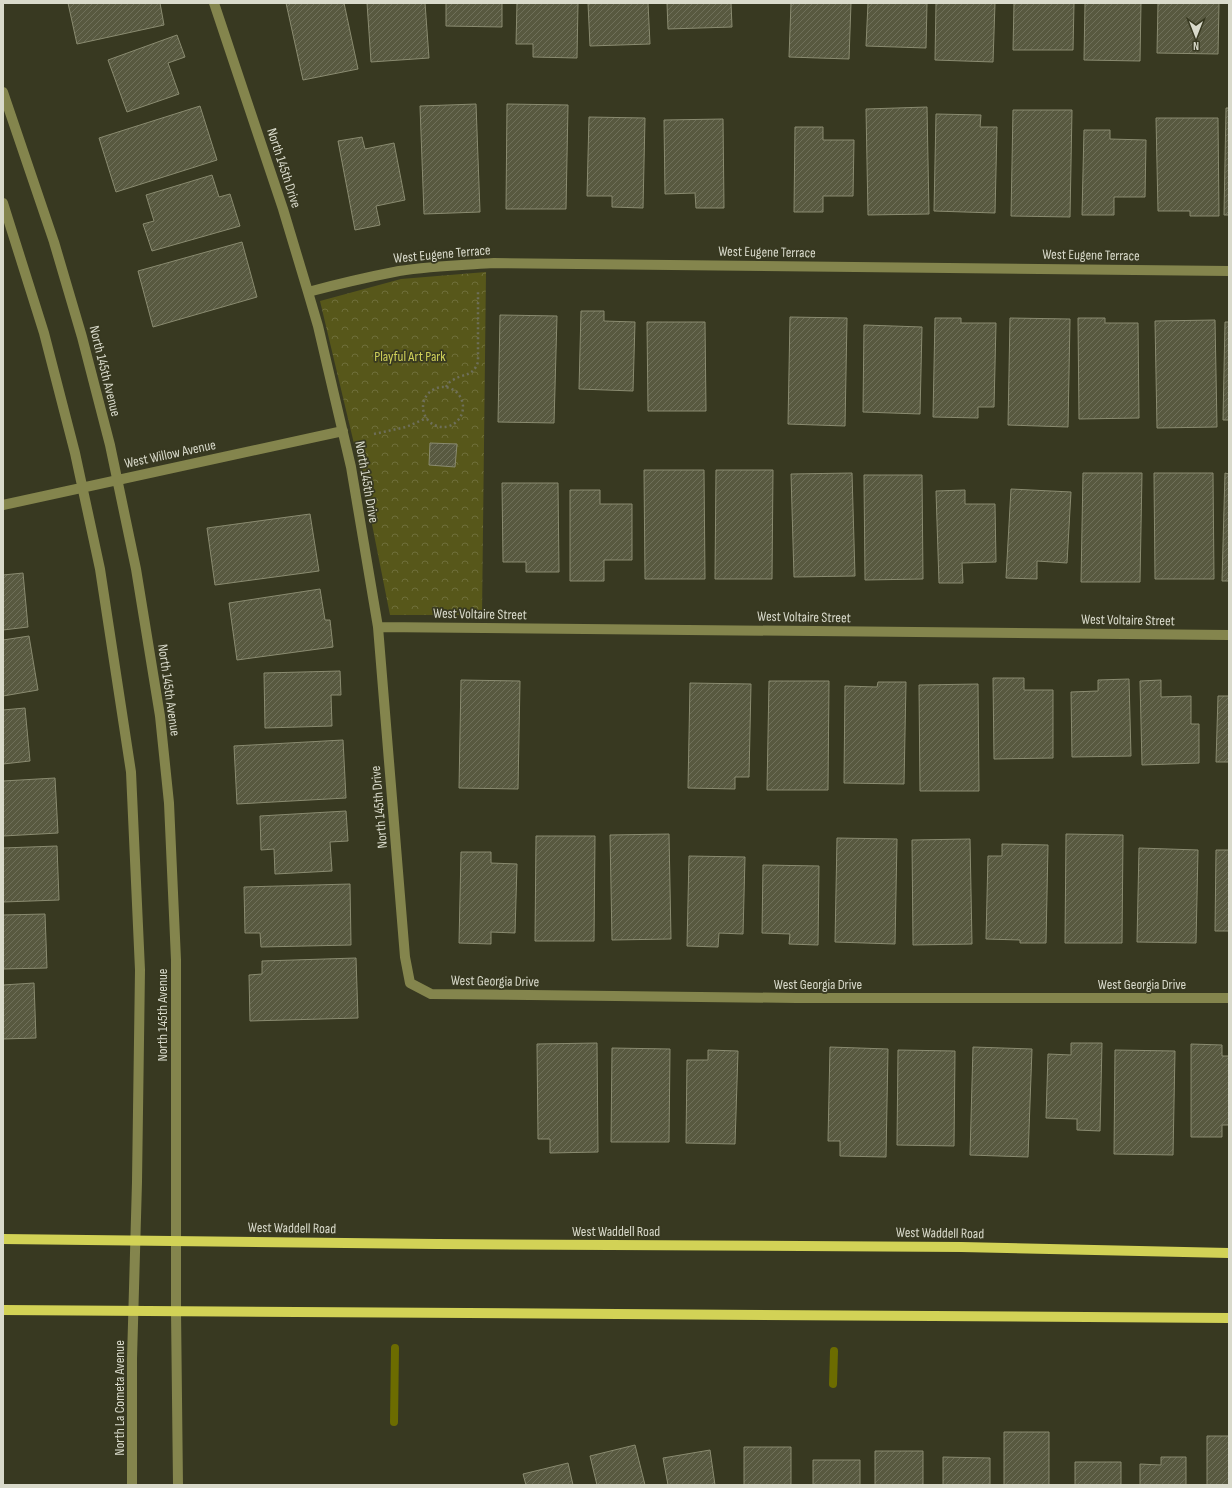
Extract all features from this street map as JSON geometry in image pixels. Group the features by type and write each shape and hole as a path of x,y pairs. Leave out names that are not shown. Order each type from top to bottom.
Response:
{"main road":[{"name":"West Waddell Road","path":"3,1239 445,1244 961,1247 1229,1253"},
{"path":"3,1310 1229,1318"}],"street":[{"name":"North 145th Drive","path":"214,3 283,209 308,292 318,326 351,467 378,627 405,957 410,983"},
{"name":"North 145th Avenue","path":"3,92 59,257 82,336 118,480 136,568 160,716 169,803 176,960 176,1311"},
{"name":"North 145th Avenue","path":"3,203 44,333 100,568 131,772 140,970 134,1311"},
{"name":"West Eugene Terrace","path":"308,292 344,282 400,271 429,267 494,263 1229,271"},
{"name":"West Willow Avenue","path":"3,505 343,431"},
{"name":"West Voltaire Street","path":"378,627 1229,635"},
{"name":"West Georgia Drive","path":"410,983 431,994 798,998 1229,998"},
{"name":"North La Cometa Avenue","path":"132,1485 132,1359 134,1311"},
{"path":"176,1311 178,1485"}],"path":[{"path":"445,387 452,380 471,373 476,368 478,362 478,292"},
{"path":"445,387 455,391 460,396 462,409 461,415 452,424 446,426 433,424 427,418 422,408 426,396 430,391 436,388 445,387"},
{"path":"374,434 406,427 427,418"}],"green space":[{"name":"Playful Art Park","path":"486,272 482,615 390,615 366,494 320,301 401,279"}],"building":[{"path":"68,3 160,3 164,25 77,44"},
{"path":"286,3 344,3 358,69 303,80"},
{"path":"367,3 425,3 429,58 371,62"},
{"path":"446,3 502,3 502,27 446,26"},
{"path":"517,3 578,3 577,58 533,57 533,44 516,44"},
{"path":"588,3 648,3 650,44 590,46"},
{"path":"667,3 731,3 732,27 668,29"},
{"path":"791,3 851,3 849,59 789,57"},
{"path":"868,3 927,3 926,48 866,46"},
{"path":"936,3 995,3 993,62 935,60"},
{"path":"1014,3 1074,3 1073,50 1013,50"},
{"path":"1085,3 1141,3 1140,61 1084,60"},
{"path":"1158,3 1219,3 1218,54 1157,53"},
{"path":"177,35 185,57 168,63 179,94 127,112 108,60"},
{"path":"476,104 480,212 424,214 420,106"},
{"path":"507,104 568,105 566,209 506,209"},
{"path":"200,106 217,160 116,192 99,138"},
{"path":"927,107 929,214 868,215 866,109"},
{"path":"1226,108 1229,108 1229,215 1224,215"},
{"path":"1013,110 1072,110 1070,217 1011,216"},
{"path":"936,114 981,115 980,127 997,127 995,213 934,211"},
{"path":"589,117 645,118 643,208 612,207 612,196 587,196"},
{"path":"1156,118 1218,118 1219,216 1190,216 1190,211 1158,211"},
{"path":"723,119 724,208 696,208 695,193 665,194 664,120"},
{"path":"795,127 823,127 823,140 854,140 853,196 823,196 823,212 794,212"},
{"path":"1084,130 1110,130 1110,139 1146,140 1145,197 1114,197 1114,215 1082,215"},
{"path":"362,137 365,149 394,143 405,200 376,206 380,225 355,230 338,141"},
{"path":"212,175 219,197 230,194 240,226 152,251 143,224 154,221 146,195"},
{"path":"242,242 257,297 153,327 138,271"},
{"path":"581,311 604,311 604,321 635,322 633,391 579,389"},
{"path":"500,315 557,316 554,423 498,422"},
{"path":"790,317 847,318 845,426 788,424"},
{"path":"935,318 961,318 961,323 996,323 994,407 978,407 978,418 933,417"},
{"path":"1010,318 1070,319 1068,427 1008,425"},
{"path":"1078,318 1105,318 1105,323 1138,323 1139,418 1079,419"},
{"path":"1215,320 1217,427 1157,428 1155,321"},
{"path":"647,322 705,322 706,411 648,411"},
{"path":"1225,322 1229,322 1229,420 1223,420"},
{"path":"864,325 922,327 920,414 863,412"},
{"path":"430,443 457,444 455,467 429,465"},
{"path":"644,470 704,470 705,579 645,579"},
{"path":"716,470 773,470 772,579 715,579"},
{"path":"852,473 855,576 794,577 791,474"},
{"path":"1083,473 1142,473 1140,582 1081,582"},
{"path":"1154,473 1213,473 1214,579 1155,579"},
{"path":"1225,473 1229,474 1229,581 1222,581"},
{"path":"864,475 922,475 923,579 865,580"},
{"path":"502,483 558,483 559,572 526,572 526,562 503,562"},
{"path":"1011,489 1071,492 1067,563 1037,561 1037,579 1006,578"},
{"path":"570,490 600,490 600,504 632,504 632,560 604,560 604,581 570,581"},
{"path":"965,490 965,504 995,504 996,562 962,563 963,583 939,583 936,491"},
{"path":"310,514 319,571 215,585 207,528"},
{"path":"23,573 28,627 3,630 3,575"},
{"path":"320,589 325,620 330,620 333,647 237,660 229,603"},
{"path":"29,636 38,690 3,696 3,640"},
{"path":"340,671 341,695 331,695 332,726 265,728 264,673"},
{"path":"993,678 1024,678 1024,690 1053,690 1053,758 994,759"},
{"path":"1129,679 1131,756 1072,757 1071,692 1098,691 1098,680"},
{"path":"461,680 520,681 518,789 459,788"},
{"path":"1161,680 1161,697 1191,696 1191,724 1199,724 1199,763 1142,765 1140,681"},
{"path":"769,681 829,681 828,790 767,790"},
{"path":"878,682 906,682 904,784 844,783 845,686 877,687"},
{"path":"690,683 751,684 749,777 735,777 735,789 688,788"},
{"path":"978,684 979,791 920,791 919,685"},
{"path":"1218,696 1229,696 1229,762 1216,762"},
{"path":"25,708 30,761 3,764 3,710"},
{"path":"343,740 346,798 237,804 234,746"},
{"path":"55,778 58,833 3,836 3,781"},
{"path":"346,811 348,841 330,842 332,871 275,874 274,849 261,850 260,816"},
{"path":"669,834 671,939 612,940 610,835"},
{"path":"1066,834 1123,835 1122,943 1065,943"},
{"path":"536,836 595,836 594,941 535,941"},
{"path":"837,838 897,839 895,944 835,942"},
{"path":"970,839 972,944 913,945 912,840"},
{"path":"1002,844 1048,845 1046,943 1020,943 1020,940 986,939 988,856 1002,856"},
{"path":"57,846 59,900 3,902 3,848"},
{"path":"1139,848 1198,850 1196,943 1137,942"},
{"path":"1216,850 1229,850 1229,931 1215,931"},
{"path":"461,852 491,852 491,863 517,864 515,933 491,932 491,944 459,943"},
{"path":"689,856 745,857 743,934 719,933 718,947 687,946"},
{"path":"763,865 819,866 818,945 789,944 790,934 762,933"},
{"path":"350,884 351,945 261,947 260,933 245,933 244,887"},
{"path":"45,914 47,968 3,969 3,915"},
{"path":"356,958 358,1018 250,1021 249,975 262,974 262,961"},
{"path":"34,983 36,1038 3,1039 3,985"},
{"path":"597,1043 598,1152 550,1153 550,1139 538,1139 537,1044"},
{"path":"1071,1043 1102,1043 1100,1131 1077,1130 1077,1119 1046,1118 1048,1054 1071,1055"},
{"path":"1191,1044 1222,1045 1222,1056 1229,1056 1229,1125 1222,1125 1222,1137 1191,1137"},
{"path":"830,1047 888,1049 886,1157 840,1156 840,1141 828,1141"},
{"path":"973,1047 1032,1049 1028,1157 970,1155"},
{"path":"612,1048 670,1049 669,1142 611,1142"},
{"path":"708,1050 738,1051 735,1144 686,1143 687,1060 708,1060"},
{"path":"898,1050 955,1051 954,1146 897,1145"},
{"path":"1115,1050 1175,1051 1173,1155 1114,1154"},
{"path":"1004,1432 1049,1432 1049,1485 1004,1485"},
{"path":"1207,1436 1229,1436 1229,1485 1207,1485"},
{"path":"635,1445 645,1485 597,1485 590,1456"},
{"path":"744,1447 791,1447 791,1485 744,1485"},
{"path":"710,1450 715,1485 668,1485 663,1458"},
{"path":"875,1451 923,1451 923,1485 875,1485"},
{"path":"943,1457 990,1458 990,1485 943,1485"},
{"path":"1161,1457 1186,1457 1186,1485 1140,1485 1140,1464 1161,1465"},
{"path":"813,1460 860,1460 860,1485 813,1485"},
{"path":"1075,1462 1121,1462 1121,1485 1075,1485"},
{"path":"568,1463 573,1485 526,1485 523,1474"}],"waterway":[{"path":"394,1422 395,1348"},
{"path":"833,1384 834,1351"}]}
